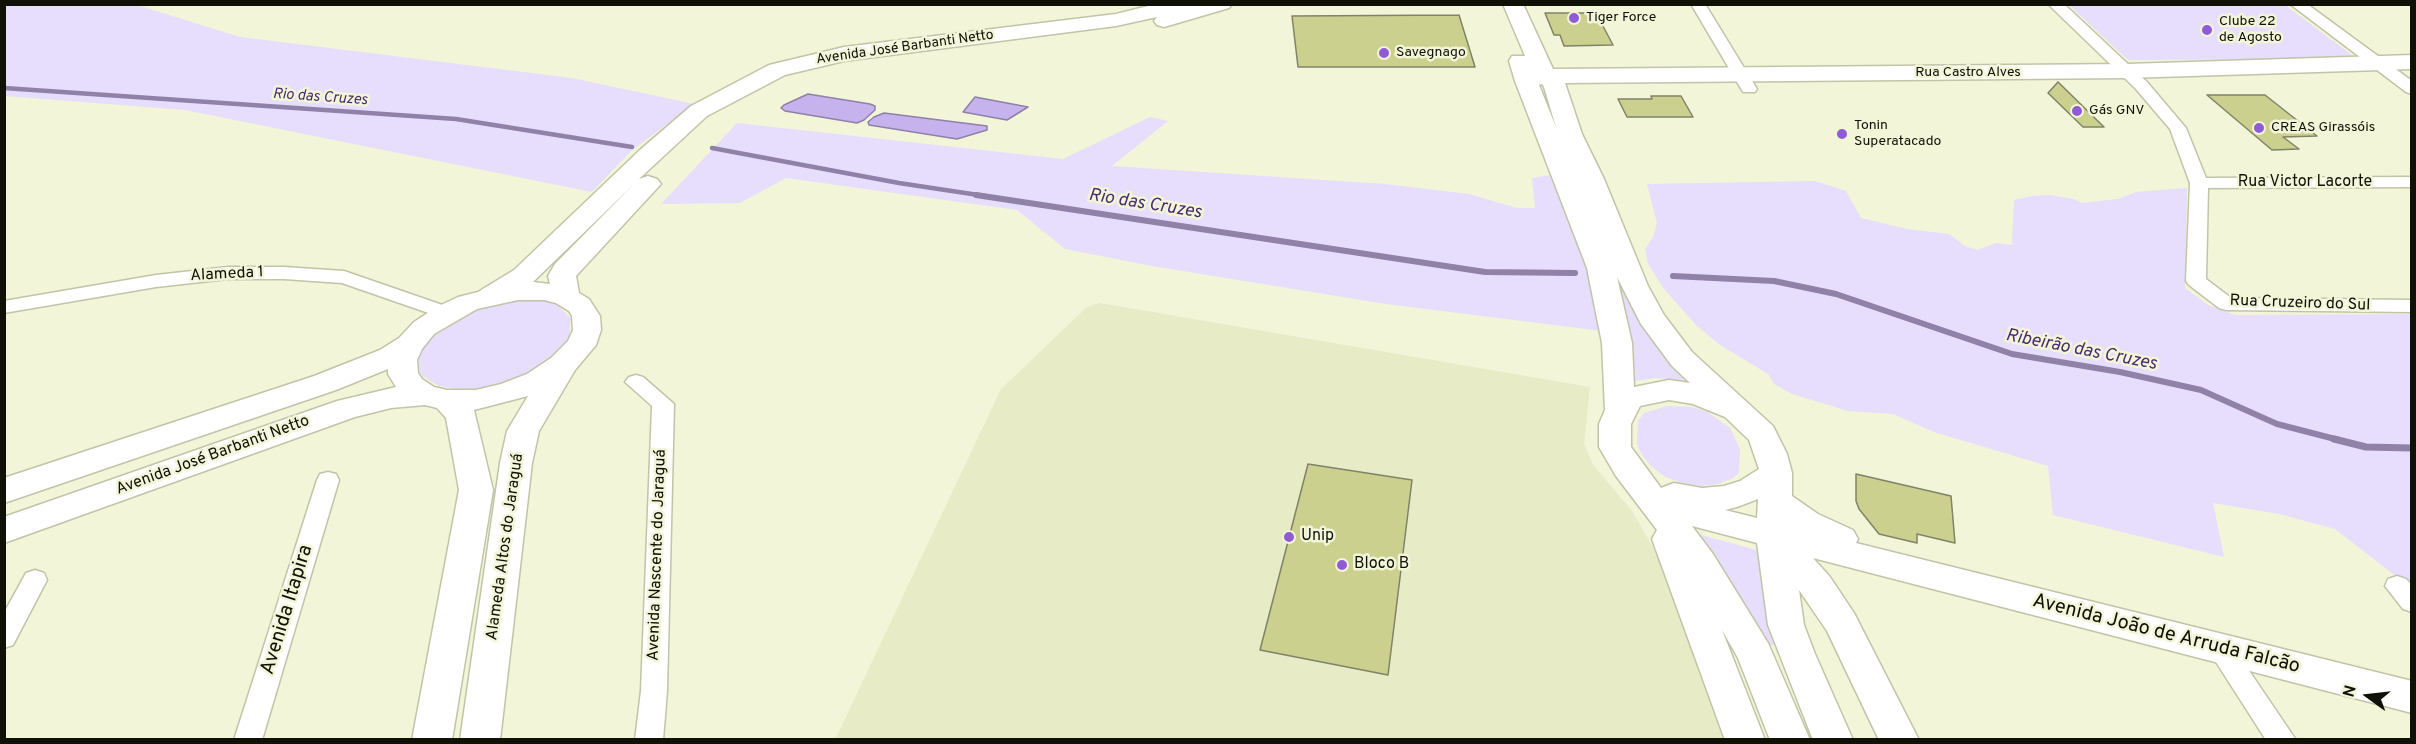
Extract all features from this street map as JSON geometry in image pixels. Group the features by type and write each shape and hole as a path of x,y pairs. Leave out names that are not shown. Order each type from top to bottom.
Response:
{"street":[{"path":"1189,9 1222,4"},
{"path":"1498,4 1537,85 1569,131 1592,179 1634,286 1651,318 1682,359 1762,434 1771,454 1786,625 1833,740"},
{"path":"1514,4 1537,85 1572,192 1601,268 1617,343 1620,410"},
{"path":"1698,4 1744,82"},
{"path":"2055,4 2134,78 2178,128 2199,183"},
{"path":"2297,4 2377,63"},
{"name":"Avenida José Barbanti Netto","path":"13,484 325,383 390,357 409,345 424,328 447,312 490,296 524,276 664,141 699,111 777,70 844,54 1189,9"},
{"name":"Avenida José Barbanti Netto","path":"566,297 562,276 565,270 695,137 725,111 756,93 791,78 861,63 1113,32 1189,9"},
{"name":"Rua Castro Alves","path":"2134,78 2377,63 2409,79"},
{"name":"Rua Castro Alves","path":"1537,85 2134,78 2409,79"},
{"name":"Rua Castro Alves","path":"1537,85 1599,89 1678,82"},
{"path":"1569,131 1577,102 1587,94 1599,89"},
{"name":"Rua Victor Lacorte","path":"2199,183 2412,182"},
{"name":"Rua Cruzeiro do Sul","path":"2199,183 2196,281 2226,304 2412,306"},
{"name":"Alameda 1","path":"4,307 156,281 228,273 284,273 344,277 447,312"},
{"path":"490,296 518,291 536,291 566,297 579,305 586,316 587,330 581,345 562,365"},
{"path":"409,345 402,360 403,374 411,386 436,398 461,415 476,490 432,740"},
{"name":"Avenida José Barbanti Netto","path":"4,530 348,408 391,398 476,400 508,393 538,381 562,365"},
{"name":"Alameda Altos do Jaraguá","path":"480,740 516,463 524,431 562,365"},
{"name":"Avenida Nascente do Jaraguá","path":"636,382 663,404 654,691 648,740"},
{"path":"1746,417 1700,394 1669,390 1630,398 1620,410 1615,424 1615,447 1627,468 1701,563 1755,654 1790,740"},
{"name":"Avenida Itapira","path":"248,740 328,480"},
{"path":"1648,495 1725,498 1752,489 1775,503 1817,586 1841,623 1899,740"},
{"path":"1648,495 1745,740"},
{"name":"Avenida João de Arruda Falcão","path":"1648,495 1775,503 1921,573 2412,697"},
{"path":"4,638 35,580"},
{"path":"2220,648 2282,740"}],"shaded area":[{"path":"4,5 137,5 240,37 572,78 694,104 631,151 592,192 185,110 5,96"},
{"name":"Clube 22 de Agosto","path":"2069,5 2285,5 2352,55 2354,59 2128,60"},
{"path":"1536,90 1542,90 1620,281 1650,338 1689,381 1656,378 1629,382"},
{"path":"808,94 870,104 875,106 875,110 857,123 785,111 781,108"},
{"path":"975,97 1028,107 1007,120 963,112"},
{"path":"884,113 987,126 987,130 957,139 869,125 868,122 874,117"},
{"path":"1150,117 1168,121 1112,166 1385,184 1469,194 1517,208 1535,208 1532,178 1549,175 1579,235 1593,279 1602,331 1386,304 1152,266 1065,249 1017,210 786,178 740,203 661,204 737,123 1063,159"},
{"path":"1815,181 1846,191 1861,218 1907,229 1949,234 1965,246 1977,250 1996,243 2012,245 2014,200 2050,195 2074,199 2082,203 2118,199 2136,192 2187,188 2185,288 2208,305 2235,315 2411,314 2411,588 2335,529 2279,514 2213,503 2224,557 2053,515 2048,466 1934,432 1893,414 1848,411 1792,394 1774,384 1768,374 1720,345 1697,326 1664,289 1648,264 1645,249 1653,237 1657,223 1647,184"},
{"path":"536,298 558,305 570,318 570,336 557,355 532,373 500,385 467,390 439,386 421,375 417,358 426,338 475,307 507,299"},
{"name":"Unip","path":"1100,303 1590,387 1584,444 1593,465 1632,511 1662,563 1726,740 835,740 1001,389 1087,307"},
{"path":"1667,406 1691,407 1706,411 1730,428 1740,449 1739,473 1718,484 1701,486 1681,483 1664,476 1651,466 1637,444 1638,421 1644,413"},
{"path":"1690,532 1767,553 1782,644 1765,646"}],"building":[{"path":"1545,13 1596,13 1613,45 1564,46 1560,35 1554,35"},
{"name":"Savegnago","path":"1459,15 1475,67 1298,67 1292,16"},
{"name":"Gás GNV","path":"2058,82 2104,127 2083,127 2048,93"},
{"name":"CREAS Girassóis","path":"2207,95 2265,95 2317,136 2283,137 2299,149 2272,150"},
{"path":"1651,96 1681,96 1693,117 1627,117 1618,99 1652,99"},
{"name":"Bloco B","path":"1308,464 1412,480 1388,675 1260,650"},
{"path":"1856,474 1951,496 1955,543 1917,534 1917,543 1879,534 1859,509 1856,501"}],"waterway":[{"name":"Rio das Cruzes","path":"4,88 456,119 632,147"},
{"name":"Rio das Cruzes","path":"712,148 899,183 985,196"},
{"name":"Rio das Cruzes","path":"976,195 1485,272 1575,273"},
{"name":"Ribeirão das Cruzes","path":"1673,276 1774,281 1836,294 2012,354 2120,372 2201,390 2277,424 2339,440"},
{"name":"Ribeirão das Cruzes","path":"2334,439 2366,447 2412,448"}],"place":[{"name":"Tiger Force","path":"1574,18"},
{"name":"Clube 22 de Agosto","path":"2207,30"},
{"name":"Savegnago","path":"1384,53"},
{"name":"Gás GNV","path":"2077,111"},
{"name":"CREAS Girassóis","path":"2259,128"},
{"name":"Tonin Superatacado","path":"1842,134"},
{"name":"Unip","path":"1289,537"},
{"name":"Bloco B","path":"1342,565"}]}
